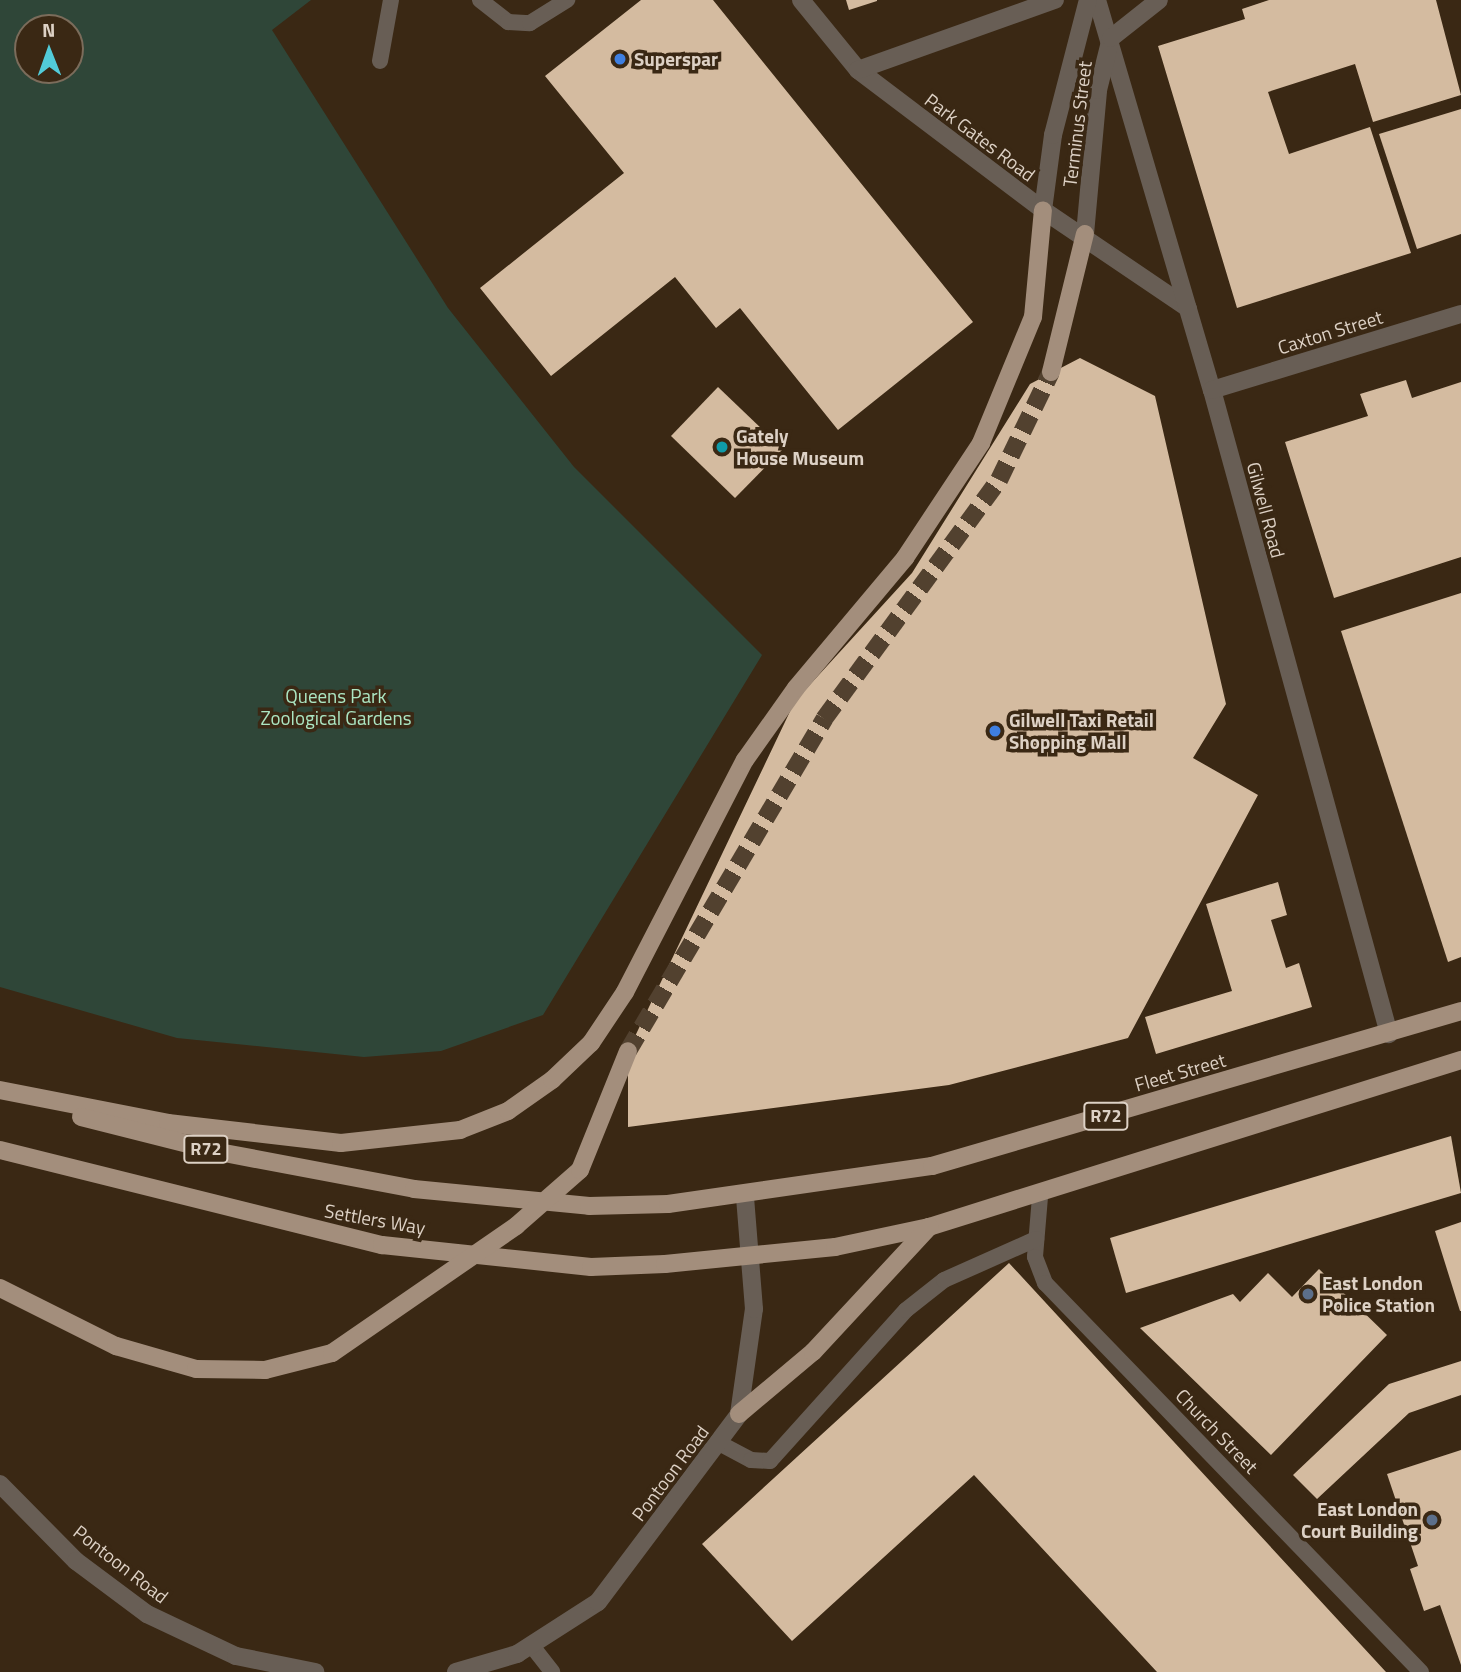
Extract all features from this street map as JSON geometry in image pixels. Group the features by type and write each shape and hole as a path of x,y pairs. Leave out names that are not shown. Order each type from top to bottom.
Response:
{"main road":[{"path":"0,1090 168,1123 341,1143 460,1130 508,1111 552,1080 591,1044 625,992 745,760 905,558 981,443 1034,317 1043,210"},
{"path":"1051,373 1085,234"},
{"name":"Fleet Street","path":"745,1197 932,1166 1461,1011"},
{"path":"0,1288 117,1346 196,1368 265,1370 332,1353 516,1226 580,1170 628,1051"},
{"path":"751,1256 929,1227 1040,1197 1461,1060"},
{"name":"Settlers Way","path":"0,1097 219,1152 414,1189 589,1206 745,1197"},
{"name":"Settlers Way","path":"0,1150 382,1245 591,1267 751,1256"},
{"path":"739,1414 813,1352 929,1227"}],"street":[{"name":"Park Gates Road","path":"801,0 858,70 1043,210 1085,234 1188,308"},
{"path":"858,70 1055,0"},
{"name":"Terminus Street","path":"1043,210 1053,135 1088,0"},
{"name":"Gilwell Road","path":"1097,0 1111,38 1212,390 1389,1034"},
{"name":"Terminus Street","path":"1085,234 1098,90 1111,38 1159,0"},
{"name":"Caxton Street","path":"1212,390 1461,314"},
{"name":"Pontoon Road","path":"456,1672 532,1646 598,1602 739,1414 752,1346 751,1256 745,1197"},
{"name":"Pontoon Road","path":"0,1484 76,1561 147,1614 236,1656 315,1672"}],"lane":[{"path":"380,61 391,0"},
{"path":"480,0 508,22 530,23 567,0"},
{"name":"Church Street","path":"1040,1197 1037,1239 1045,1283 1421,1672"},
{"path":"719,1443 751,1460 770,1461 906,1310 944,1280 1037,1239"},
{"path":"532,1646 552,1672"}],"green space":[{"name":"Queens Park Zoological Gardens","path":"0,0 311,0 272,30 448,308 574,467 762,655 543,1015 441,1051 364,1057 177,1038 0,987"}],"building":[{"path":"641,0 713,0 973,322 838,430 740,308 716,328 675,277 551,376 480,288 624,173 545,76"},
{"path":"846,0 877,0 877,1 849,10"},
{"path":"1269,0 1436,0 1461,95 1373,122 1355,64 1268,92 1289,154 1370,127 1411,253 1237,308 1158,46 1245,19 1242,9"},
{"path":"1461,109 1461,234 1417,249 1379,134"},
{"name":"Gilwell Taxi Retail Shopping Mall","path":"1080,358 1155,396 1226,704 1193,758 1258,795 1128,1038 949,1085 628,1127 628,1051 795,701 912,573 1030,384"},
{"path":"1406,380 1412,398 1461,382 1461,557 1334,598 1285,442 1368,416 1360,394"},
{"path":"718,387 783,449 735,498 671,436"},
{"path":"1461,593 1461,957 1448,962 1341,631"},
{"path":"1278,882 1287,915 1271,920 1286,968 1299,963 1312,1007 1156,1054 1145,1017 1232,991 1206,904"},
{"path":"1451,1136 1461,1193 1126,1293 1110,1238"},
{"path":"1461,1222 1461,1311 1460,1311 1435,1231"},
{"path":"1009,1263 1386,1672 1157,1672 974,1475 792,1641 702,1544"},
{"path":"1319,1269 1387,1335 1271,1455 1140,1328 1233,1294 1240,1302 1268,1273 1292,1297"},
{"path":"1461,1361 1461,1395 1409,1413 1317,1499 1293,1475 1389,1384"},
{"name":"East London Court Building","path":"1461,1450 1461,1665 1440,1605 1424,1611 1410,1569 1418,1566 1387,1474"}],"tunnel":[{"path":"628,1051 824,719 999,480 1051,372"}],"place":[{"name":"Superspar","path":"620,59"},
{"name":"Gately House Museum","path":"722,447"},
{"name":"Gilwell Taxi Retail Shopping Mall","path":"995,731"},
{"name":"East London Police Station","path":"1308,1294"},
{"name":"East London Court Building","path":"1432,1520"}]}
